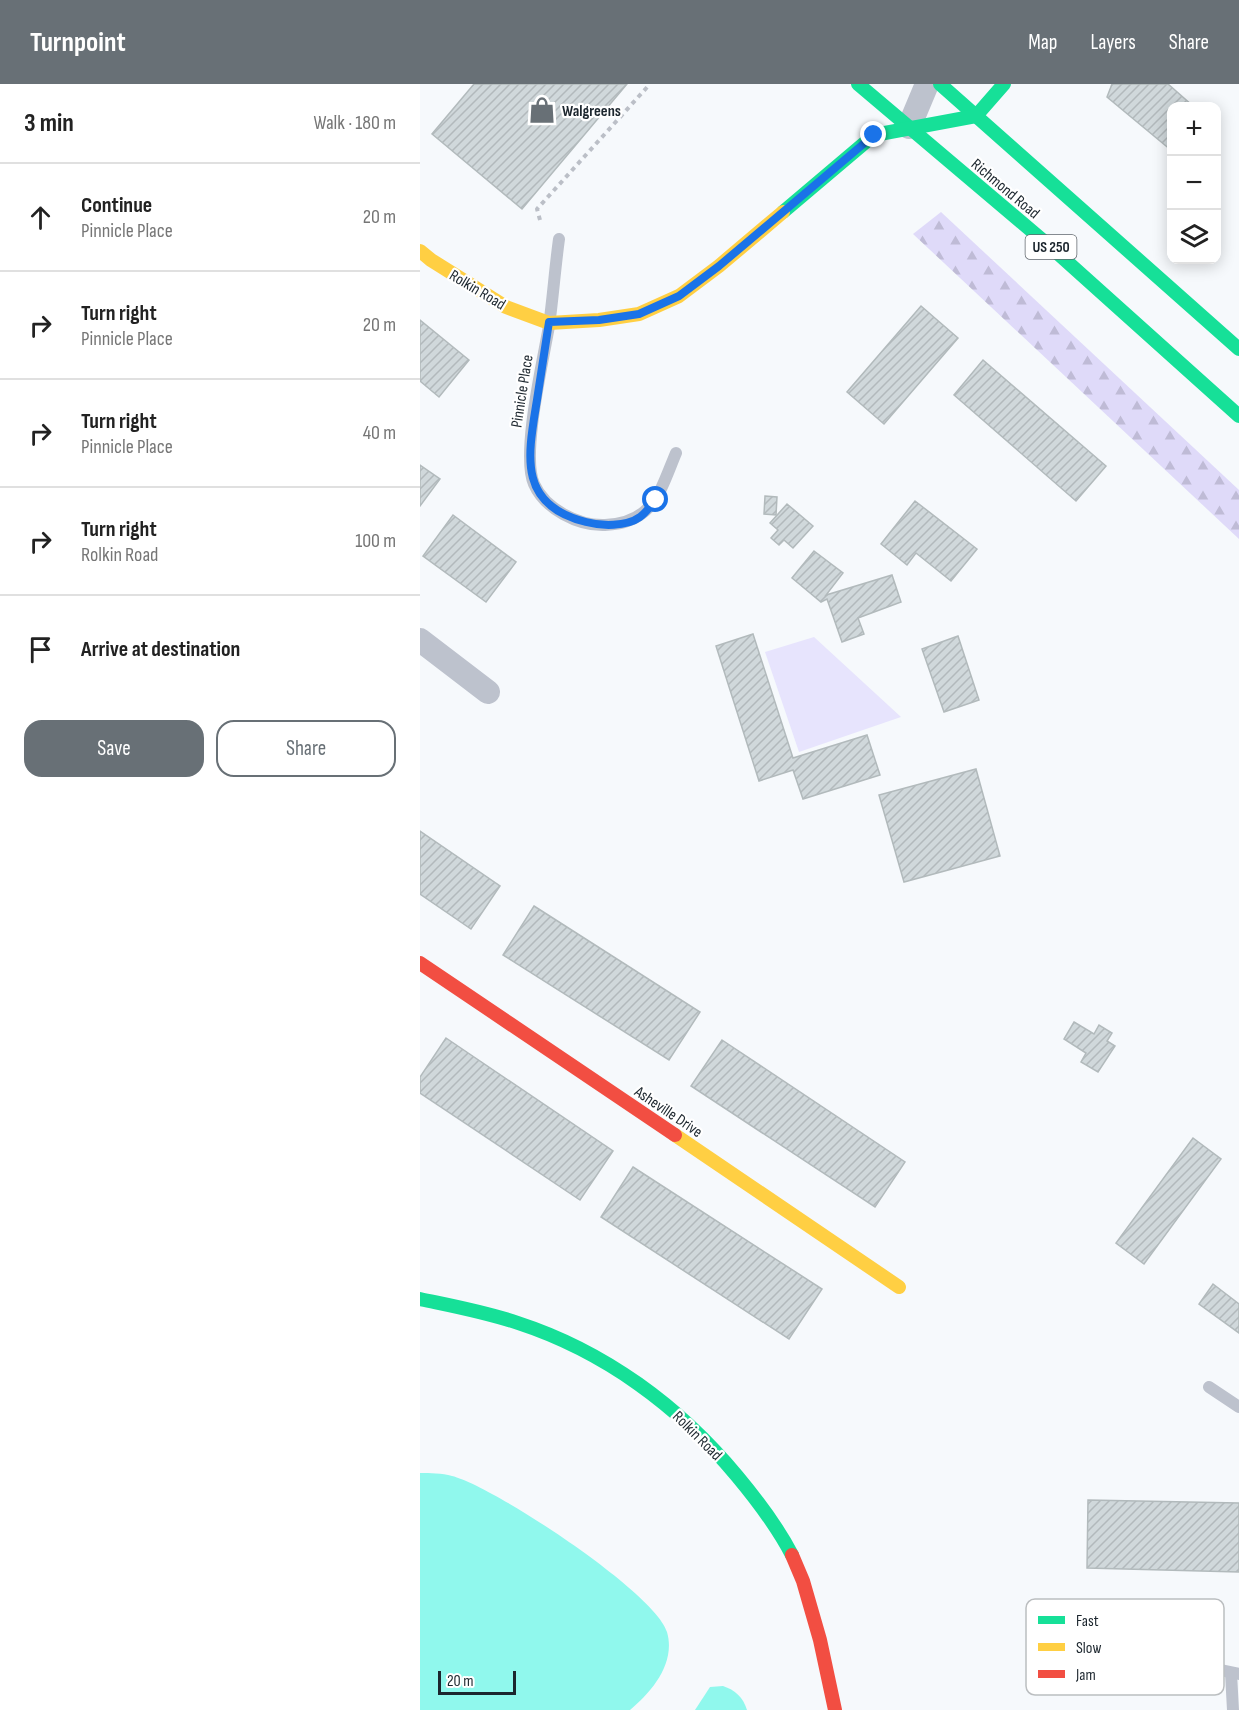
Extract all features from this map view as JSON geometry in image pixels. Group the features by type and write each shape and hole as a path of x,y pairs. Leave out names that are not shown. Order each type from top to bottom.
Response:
{"main road":[{"name":"Richmond Road","path":"858,84 1053,249 1239,416"},
{"name":"Richmond Road","path":"940,84 1239,349"},
{"path":"976,116 1004,84"},
{"name":"Rolkin Road","path":"420,250 431,260 506,308 549,322 599,320 639,314 679,296 719,266 874,135 976,116"},
{"name":"Asheville Drive","path":"420,963 899,1287"},
{"name":"Rolkin Road","path":"420,1299 479,1312 530,1327 585,1351 632,1378 678,1413 703,1437 739,1478 774,1524 795,1561 830,1676 836,1710"}],"street":[{"path":"909,127 927,84"},
{"path":"420,640 488,692"}],"lane":[{"name":"Pinnicle Place","path":"559,239 549,322 530,438 529,462 533,483 546,503 566,516 604,525 639,518 656,500 676,453"},
{"path":"1209,1387 1239,1407"},
{"path":"1233,1710 1235,1673"}],"path":[{"path":"540,220 537,210 650,84"}],"green space":[{"path":"941,212 1239,490 1239,539 913,234"}],"shaded area":[{"path":"814,637 901,717 799,752 765,652"},
{"path":"420,1473 452,1476 473,1484 535,1519 605,1568 635,1593 656,1615 667,1632 668,1655 654,1686 638,1703 630,1710 420,1710"},
{"path":"723,1686 738,1695 747,1710 695,1710 710,1687"}],"building":[{"path":"474,84 627,84 522,209 432,134"},
{"path":"1112,84 1168,84 1188,102 1167,102 1167,147 1107,97"},
{"path":"921,306 958,338 884,424 847,392"},
{"path":"420,320 469,360 439,397 420,381"},
{"path":"983,360 1106,466 1076,501 954,395"},
{"path":"420,465 440,479 420,506"},
{"path":"765,496 777,497 776,515 764,514"},
{"path":"915,501 977,549 951,581 916,553 907,565 881,544"},
{"path":"787,504 813,526 793,548 784,540 779,545 771,538 778,530 770,523"},
{"path":"453,515 516,562 486,602 423,556"},
{"path":"814,551 843,573 826,595 892,575 901,602 858,618 864,634 842,642 827,599 821,602 792,578"},
{"path":"753,634 793,758 867,735 880,775 803,799 793,770 759,781 716,646"},
{"path":"958,636 979,700 944,712 922,649"},
{"path":"976,769 1000,856 904,882 879,795"},
{"path":"420,831 500,886 471,929 420,894"},
{"path":"534,906 700,1012 669,1060 503,955"},
{"path":"1074,1022 1094,1034 1099,1025 1112,1033 1107,1041 1115,1046 1098,1072 1081,1062 1086,1053 1064,1039"},
{"path":"446,1038 613,1151 580,1200 420,1093 420,1077"},
{"path":"722,1040 905,1162 875,1207 691,1086"},
{"path":"1193,1138 1221,1159 1144,1264 1116,1243"},
{"path":"633,1167 822,1289 789,1339 601,1217"},
{"path":"1213,1284 1239,1304 1239,1333 1199,1304"},
{"path":"1088,1500 1239,1503 1239,1572 1087,1568"}],"traffic: fast":[{"path":"858,84 1053,249 1239,416"},
{"path":"940,84 1239,349"},
{"path":"783,212 874,135 976,116 1004,84"},
{"path":"420,1299 494,1316 550,1335 610,1365 638,1384 665,1404 714,1450 759,1504 792,1555"}],"traffic: slow":[{"path":"420,251 506,307 549,323 599,320 639,314 679,296 783,212"},
{"path":"675,1135 899,1287"}],"traffic: jam":[{"path":"420,963 675,1135"},
{"path":"792,1555 803,1581 820,1640 835,1710"}],"place":[{"name":"Walgreens","path":"542,110"}],"route":[{"path":"656,500 639,518 604,525 566,516 546,503 533,483 529,462 530,438 549,322 599,320 639,314 679,296 719,266 874,135"}]}
